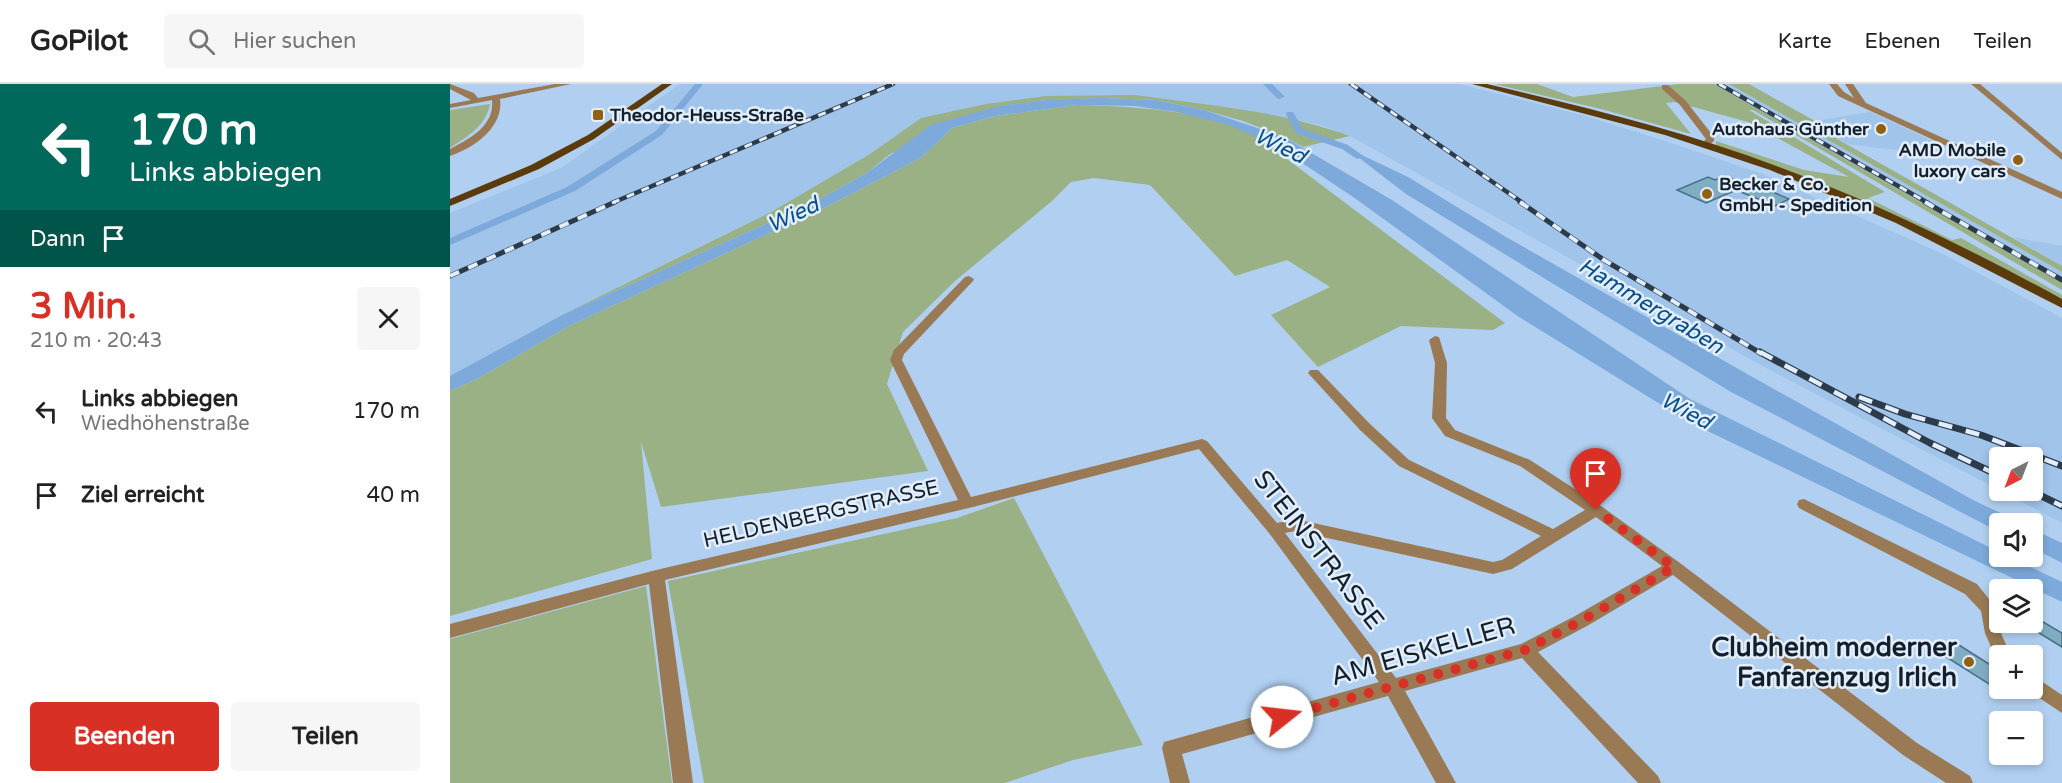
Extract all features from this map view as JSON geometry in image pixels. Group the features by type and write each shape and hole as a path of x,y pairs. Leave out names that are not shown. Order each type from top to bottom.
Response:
{"main road":[{"path":"574,145 653,84"},
{"path":"450,203 535,167 591,137 668,84"},
{"path":"1476,84 1626,121 1705,144 1787,173 1871,207 1969,254 2062,304"}],"street":[{"path":"450,106 567,84"},
{"path":"1833,84 1841,94 2062,196"},
{"path":"1849,84 1863,104"},
{"path":"1975,84 2062,157"},
{"path":"450,86 471,95 477,102"},
{"path":"1665,87 1683,103 1711,139 1705,144"},
{"path":"450,153 490,124 497,112 496,99"},
{"path":"968,503 896,360 898,353 969,279"},
{"path":"1435,340 1441,363 1438,418 1450,433 1525,463 1596,510 1674,567 1910,749 1963,783"},
{"path":"1314,373 1365,427 1404,463 1552,535"},
{"name":"HELDENBERGSTRASSE","path":"450,631 656,576 968,503 1202,444"},
{"name":"STEINSTRASSE","path":"1202,444 1274,529 1393,687 1446,783"},
{"path":"1804,504 1971,589 1989,609 1993,633 1998,645"},
{"path":"1274,529 1295,525 1493,568 1506,564 1596,510"},
{"name":"AM EISKELLER","path":"1179,783 1172,748 1525,650 1581,621 1674,567"},
{"path":"656,576 683,783"},
{"path":"1525,650 1651,783"},
{"path":"2043,691 2062,705"}],"shaded area":[{"path":"680,84 1459,84 1582,115 1760,173 1943,254 2062,318 2062,523 2020,501 2043,501 2043,447 1989,447 1989,485 1768,369 1350,136 1321,125 1227,107 1136,95 921,118 870,154 771,212 562,315 450,376 450,213 561,168"},
{"path":"1714,84 1729,84 2062,272 2062,283"},
{"path":"1870,112 1939,144 1915,144 1925,154 1848,144 1808,122"},
{"path":"2012,237 2062,246 2062,266"}],"green space":[{"path":"1494,84 1537,84 1573,97 1678,84 1714,84 2062,283 2062,290 1753,110 1749,110 1885,192 1868,198 1952,240 1961,238 2062,295 2062,299 1916,225 1816,181 1716,145 1716,141 1804,170 1849,177 1748,122 1675,102 1666,103 1691,134 1601,109"},
{"path":"1729,84 1749,84 1815,121 1809,123 2062,266 2062,272"},
{"path":"1136,95 1298,120 1350,136 1303,147 1243,121 1156,100 1102,98 1047,100 999,106 890,154 868,172 815,202 562,315 771,212 870,154 921,118 986,104 1046,96"},
{"path":"490,104 485,118 470,135 450,148 450,110"},
{"path":"1076,105 1130,107 1184,113 1237,127 1262,137 1285,151 1279,153 1505,323 1493,330 1401,326 1318,367 1271,315 1330,287 1287,260 1235,276 1150,185 1094,178 1071,182 1052,201 955,281 903,332 887,384 928,471 661,507 641,442 652,559 450,616 450,391 475,380 569,326 832,204 922,157 952,128 995,116"},
{"path":"1014,498 1143,745 1073,760 1005,783 704,783 668,581 957,518"},
{"path":"646,586 672,783 450,783 450,639"}],"water":[{"name":"Wied","path":"1102,98 1156,100 1204,110 1284,137 1392,200 1690,399 1989,547 1989,567 1689,422 1519,317 1356,199 1277,146 1229,125 1177,112 1134,106 1076,105 995,116 952,128 922,157 832,204 569,326 475,380 450,391 450,376 562,315 815,202 868,172 931,125 999,106 1047,100"},
{"path":"1345,147 1408,177 1506,237 1772,388 2001,513 1989,513 1989,527 1731,392 1406,194"},
{"path":"2043,534 2062,543 2062,563 2043,553"},
{"path":"1989,567 2030,567 2062,582 2062,602 2043,593 2043,579 2014,579"}],"building":[{"name":"Becker & Co. GmbH - Spedition","path":"1725,176 1748,185 1706,203 1677,190 1708,177 1715,180"},
{"path":"1759,186 1789,199 1775,206 1743,193"},
{"path":"2043,622 2062,633 2062,647 2039,633 2043,633"},
{"name":"Clubheim moderner Fanfarenzug Irlich","path":"1951,640 1989,664 1989,684 1940,653"}],"waterway":[{"name":"Hammergraben","path":"450,242 571,189 659,133 699,84"},
{"name":"Hammergraben","path":"1267,84 1281,97"},
{"name":"Hammergraben","path":"1290,114 1299,131 1345,147 1360,157"}],"railway":[{"path":"612,203 893,84"},
{"path":"1351,84 1523,203"},
{"path":"1719,84 1928,203"},
{"path":"450,276 615,202"},
{"path":"1520,202 1604,260 1762,354"},
{"path":"1925,202 2062,280"},
{"path":"1760,352 1930,443 1989,471"},
{"path":"1859,397 1905,414 1981,435 2062,466"},
{"path":"2043,497 2062,506"}],"place":[{"name":"Theodor-Heuss-Straße","path":"598,115"},
{"name":"Autohaus Günther","path":"1881,129"},
{"name":"AMD Mobile luxory cars","path":"2018,160"},
{"name":"Becker & Co. GmbH - Spedition","path":"1707,194"},
{"name":"Clubheim moderner Fanfarenzug Irlich","path":"1969,662"}],"route":[{"path":"1282,717 1525,650 1581,621 1674,567 1596,510"}]}
